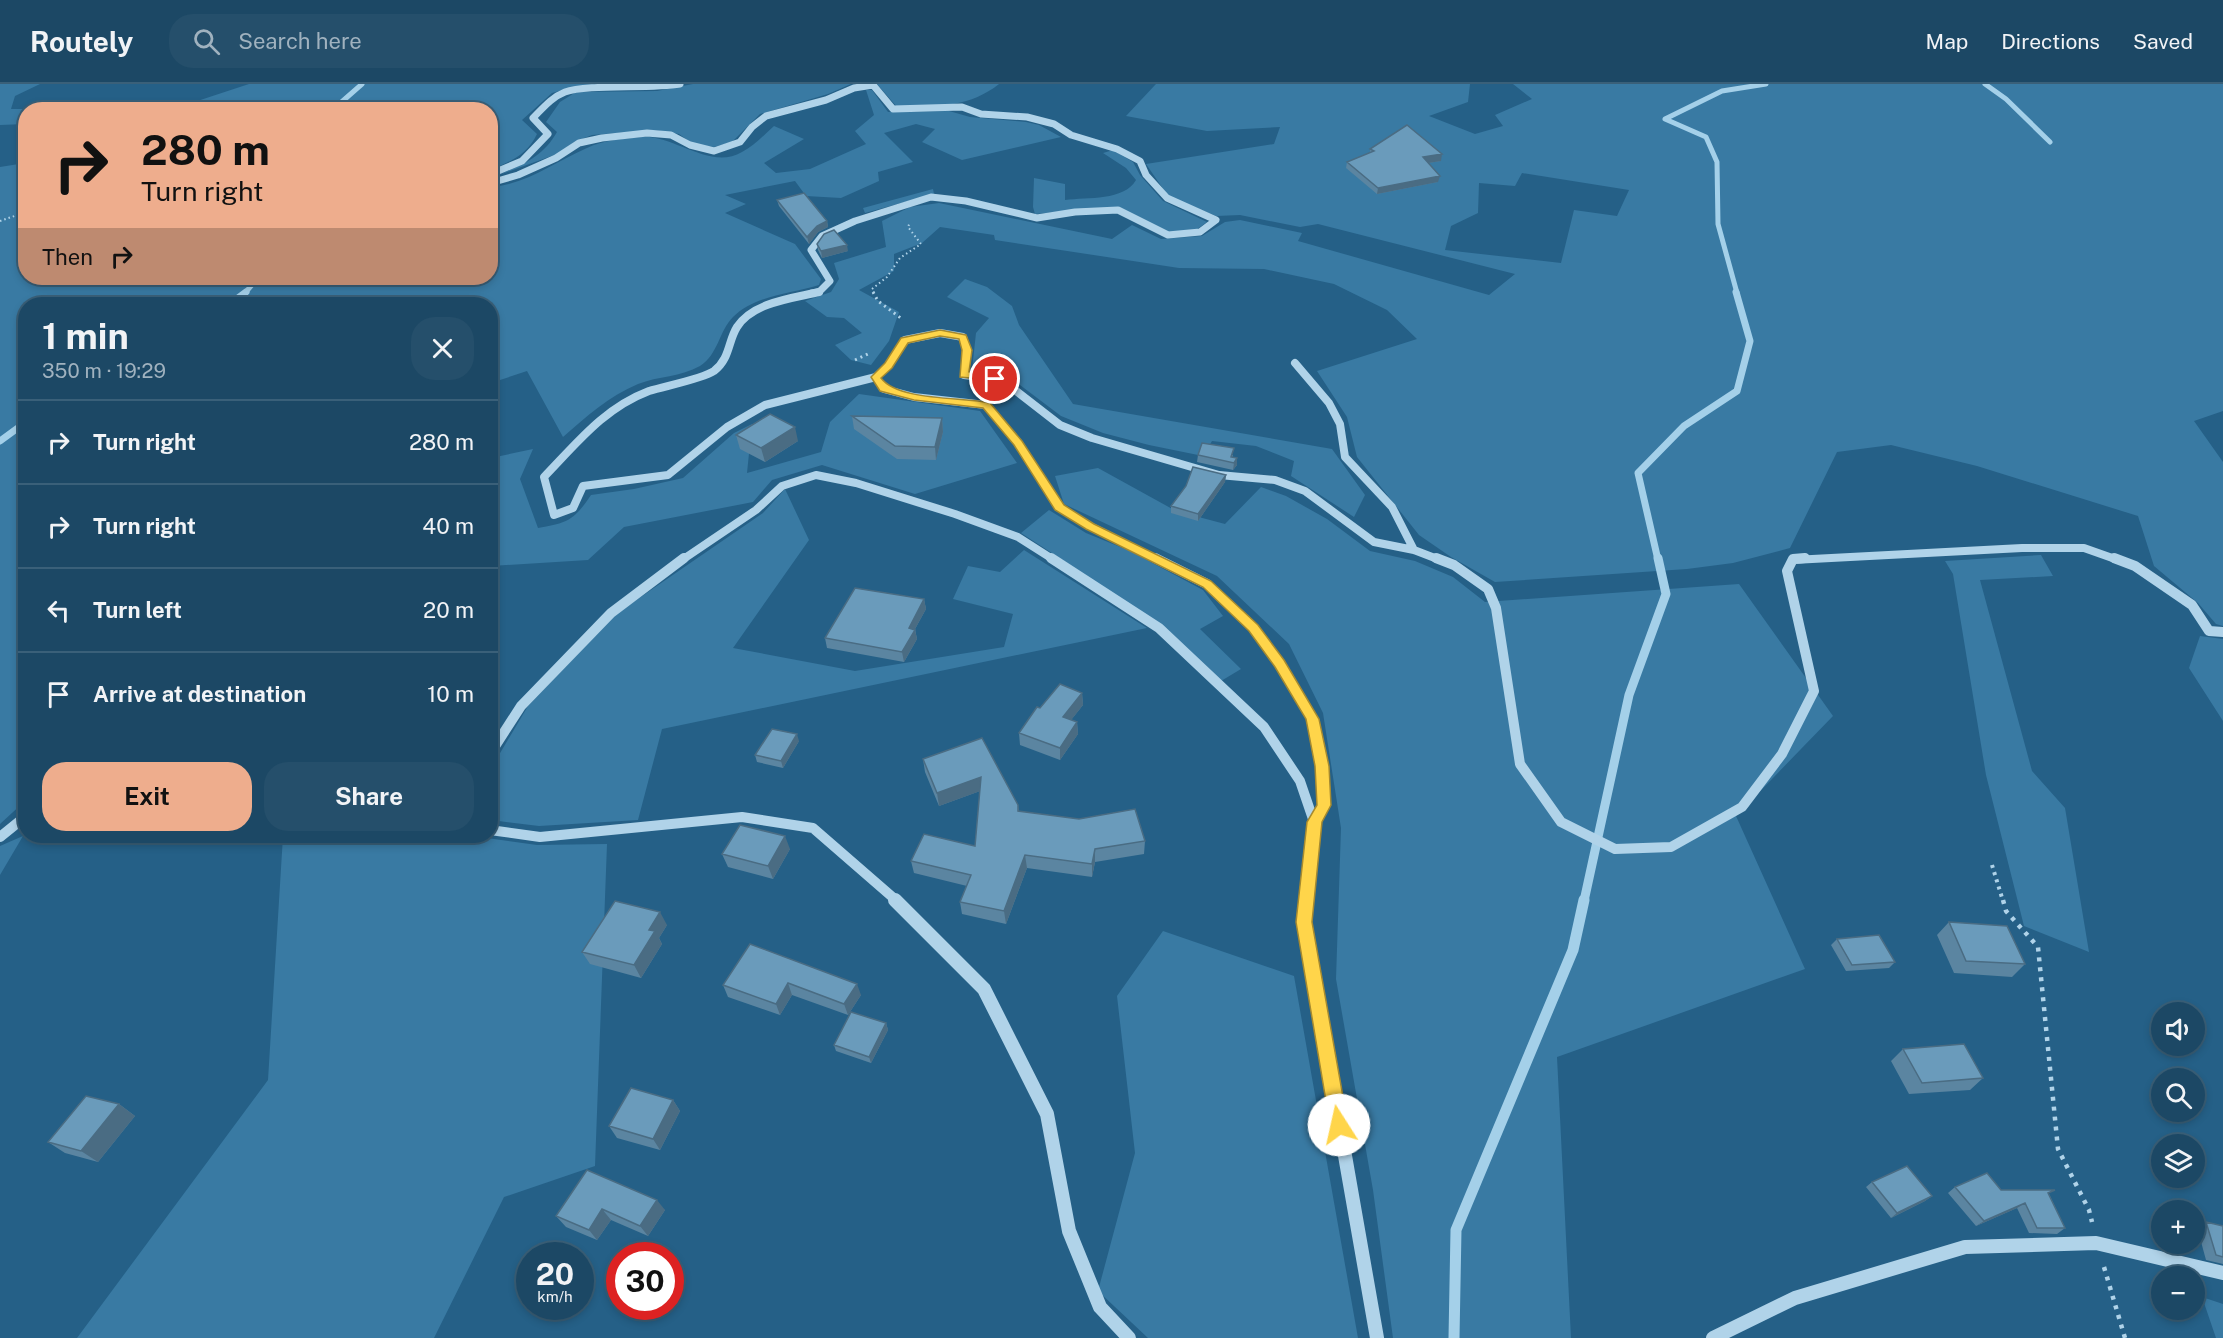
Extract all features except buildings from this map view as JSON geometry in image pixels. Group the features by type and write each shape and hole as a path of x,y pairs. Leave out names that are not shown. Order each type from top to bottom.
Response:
{"street":[{"path":"498,171 522,161 548,134 533,118 550,101 566,92 583,88 656,88 680,84"},
{"path":"498,180 547,162 579,143 602,138 647,133 670,135 690,145 714,151 740,142 752,127 766,116 826,100 854,88 873,85 893,109 962,107 981,114 1027,117 1054,124 1071,135 1117,149 1140,161 1146,175 1167,198 1216,220 1200,232 1168,235 1118,210 1075,212 1036,218 966,201 931,197 896,206 822,236 812,250 830,281 819,292 789,297 753,313 737,327 729,353 714,371 647,392 606,412 562,461 543,477 554,515 573,508 584,486 668,475 727,427 765,405 847,382 876,377 889,365 905,340 940,333 963,337 967,350 964,375 995,379 1011,387 1060,425 1092,438 1219,475 1275,480 1305,491 1374,542 1414,550 1454,565 1488,589 1496,608 1520,764 1561,822 1615,849 1671,847 1721,819 1742,807 1782,754 1814,691 1787,571 1793,560 2022,548 2085,548 2135,566 2192,605 2209,631 2223,632"},
{"path":"1295,363 1329,403 1340,424 1345,457 1392,507 1414,550"},
{"path":"876,377 884,388 914,396 986,405 1018,443 1059,507 1090,526 1207,584 1254,628 1280,663 1312,719 1322,766 1324,805 1314,822"},
{"path":"498,741 520,706 611,613 677,563 756,510 782,486 816,475 856,483 894,497 956,514 1018,537 1159,628 1264,728 1300,781 1314,822 1304,922 1377,1338"},
{"path":"498,831 540,837 642,829 742,817 813,828 909,912 984,989 1047,1114 1069,1231 1100,1307 1129,1338"},
{"path":"0,837 18,822"},
{"path":"1713,1338 1795,1298 1965,1246 2096,1243 2223,1273"}],"path":[{"path":"894,324 903,318 878,301 872,289 887,277 900,258 921,244 908,227 916,213 913,208 896,206"},
{"path":"0,221 18,215"},
{"path":"847,382 854,360 879,350"},
{"path":"1992,865 2006,911 2038,947 2058,1149 2089,1209 2096,1243 2125,1338"}],"shaded area":[{"path":"0,84 40,84 15,96 11,109 18,109 18,124 0,125"},
{"path":"249,84 670,84 574,87 552,93 522,120 537,134 533,141 523,152 498,167 498,102 194,102"},
{"path":"693,84 851,84 828,94 760,114 732,142 714,147 693,144 679,134 655,130 592,135 574,142 557,154 498,175 523,164 545,148 557,132 546,122 560,102 576,92 657,91"},
{"path":"877,84 999,84 976,98 963,102 938,106 897,107"},
{"path":"1156,84 1470,84 1468,102 1429,116 1475,134 1503,126 1495,115 1532,99 1513,84 2223,84 2223,411 2194,421 2223,462 2223,626 2216,624 2198,603 2154,566 2138,516 1977,466 1891,445 1837,452 1790,548 1733,563 1687,569 1495,582 1451,557 1419,535 1357,457 1347,417 1317,371 1417,339 1387,310 1334,284 1264,269 1179,268 995,240 994,235 940,227 922,243 894,254 894,271 859,290 899,312 889,341 871,365 851,360 835,345 862,333 844,318 827,317 805,301 831,292 839,279 834,263 886,247 882,221 910,207 939,203 1112,239 1132,225 1161,239 1202,236 1225,222 1240,220 1302,233 1298,241 1489,295 1515,274 1318,224 1300,227 1240,215 1216,216 1168,196 1146,164 1274,144 1280,127 1207,131 1126,116","holes":["1522,173 1629,190 1617,216 1574,210 1561,263 1445,250 1451,226 1478,213 1479,183 1515,186"]},
{"path":"866,90 872,90 888,112 949,111 970,117 1026,122 1039,125 1061,137 962,160 922,142 935,129 916,124 884,133 913,162 878,172 879,181 841,198 806,196 795,181 725,195 746,204 725,213 795,244 821,279 819,285 773,296 752,304 733,317 724,329 711,356 700,366 693,370 646,381 627,389 598,408 563,437 527,371 498,381 498,297 18,297 18,807 0,824 0,167 18,164 18,285 498,285 498,186 529,177 593,145 620,139 653,138 704,155 730,157 751,147 774,126 804,139 764,163 776,173 810,169 866,144 855,131 874,115"},
{"path":"1113,150 1133,162 1140,175 1163,201 1207,222 1196,230 1168,232 1116,207 1035,214 1033,207 1034,178 1065,184 1065,200 1105,197 1123,192 1130,187 1136,180 1126,168 1103,153"},
{"path":"933,189 934,194 865,213 863,208"},
{"path":"965,279 987,287 1012,306 1019,325 1073,404 1332,449 1365,495 1354,517 1291,476 1294,461 1256,446 1212,441 1203,456 1103,433 1061,416 1008,376 972,370 976,333 989,318 947,297"},
{"path":"859,394 980,411 1017,463 915,494 822,465 772,480 753,502 624,527 588,560 498,566 498,456 533,449 520,479 538,528 569,519 580,510 591,495 634,489 683,478 734,433 752,424 747,473 821,452 830,422"},
{"path":"1098,468 1176,511 1225,524 1261,487 1286,496 1327,519 1370,551 1415,561 1453,577 1485,602 1739,584 1833,716 1736,816 1805,969 1557,1057 1571,1338 1393,1338 1373,1190 1336,979 1341,828 1323,713 1289,644 1217,576 1064,504 1055,476"},
{"path":"785,489 809,540 733,648 855,671 1004,647 1013,614 953,599 968,566 1000,572 1024,550 1147,628 662,729 638,820 539,826 498,821 498,757 528,706 616,614 763,513"},
{"path":"1049,510 1086,533 1130,551 1203,590 1223,616 1200,629 1241,669 1221,681 1084,574 1021,533"},
{"path":"2041,555 2053,576 1980,580 2032,771 2065,808 2089,952 2024,926 1986,775 1953,574 1945,561"},
{"path":"2200,636 2223,639 2223,721 2189,668"},
{"path":"18,838 19,843 0,875 0,846"},
{"path":"498,840 537,845 607,844 595,1166 504,1197 434,1338 77,1338 268,1080 283,843 498,843"},
{"path":"1163,931 1294,976 1358,1338 1148,1338 1098,1291 1135,1153 1117,996"},
{"path":"2205,1298 2223,1304 2223,1338 2216,1338 2205,1306"}],"waterway":[{"path":"342,102 362,84"},
{"path":"1737,293 1718,224 1717,162 1706,137 1665,119 1722,91 1766,84"},
{"path":"1985,84 2006,99 2050,142"},
{"path":"246,292 252,285"},
{"path":"239,297 246,292"},
{"path":"1658,560 1638,473 1684,426 1737,391 1750,341 1736,292"},
{"path":"0,441 18,428"},
{"path":"1584,901 1629,695 1666,594 1658,558"},
{"path":"1454,1338 1456,1230 1573,950 1584,900"}],"route":[{"path":"995,379 964,375 967,350 963,337 940,333 905,340 889,365 876,377 884,388 914,396 986,405 1018,443 1059,507 1090,526 1207,584 1254,628 1280,663 1312,719 1322,766 1324,805 1314,822 1304,922 1339,1125"}]}
